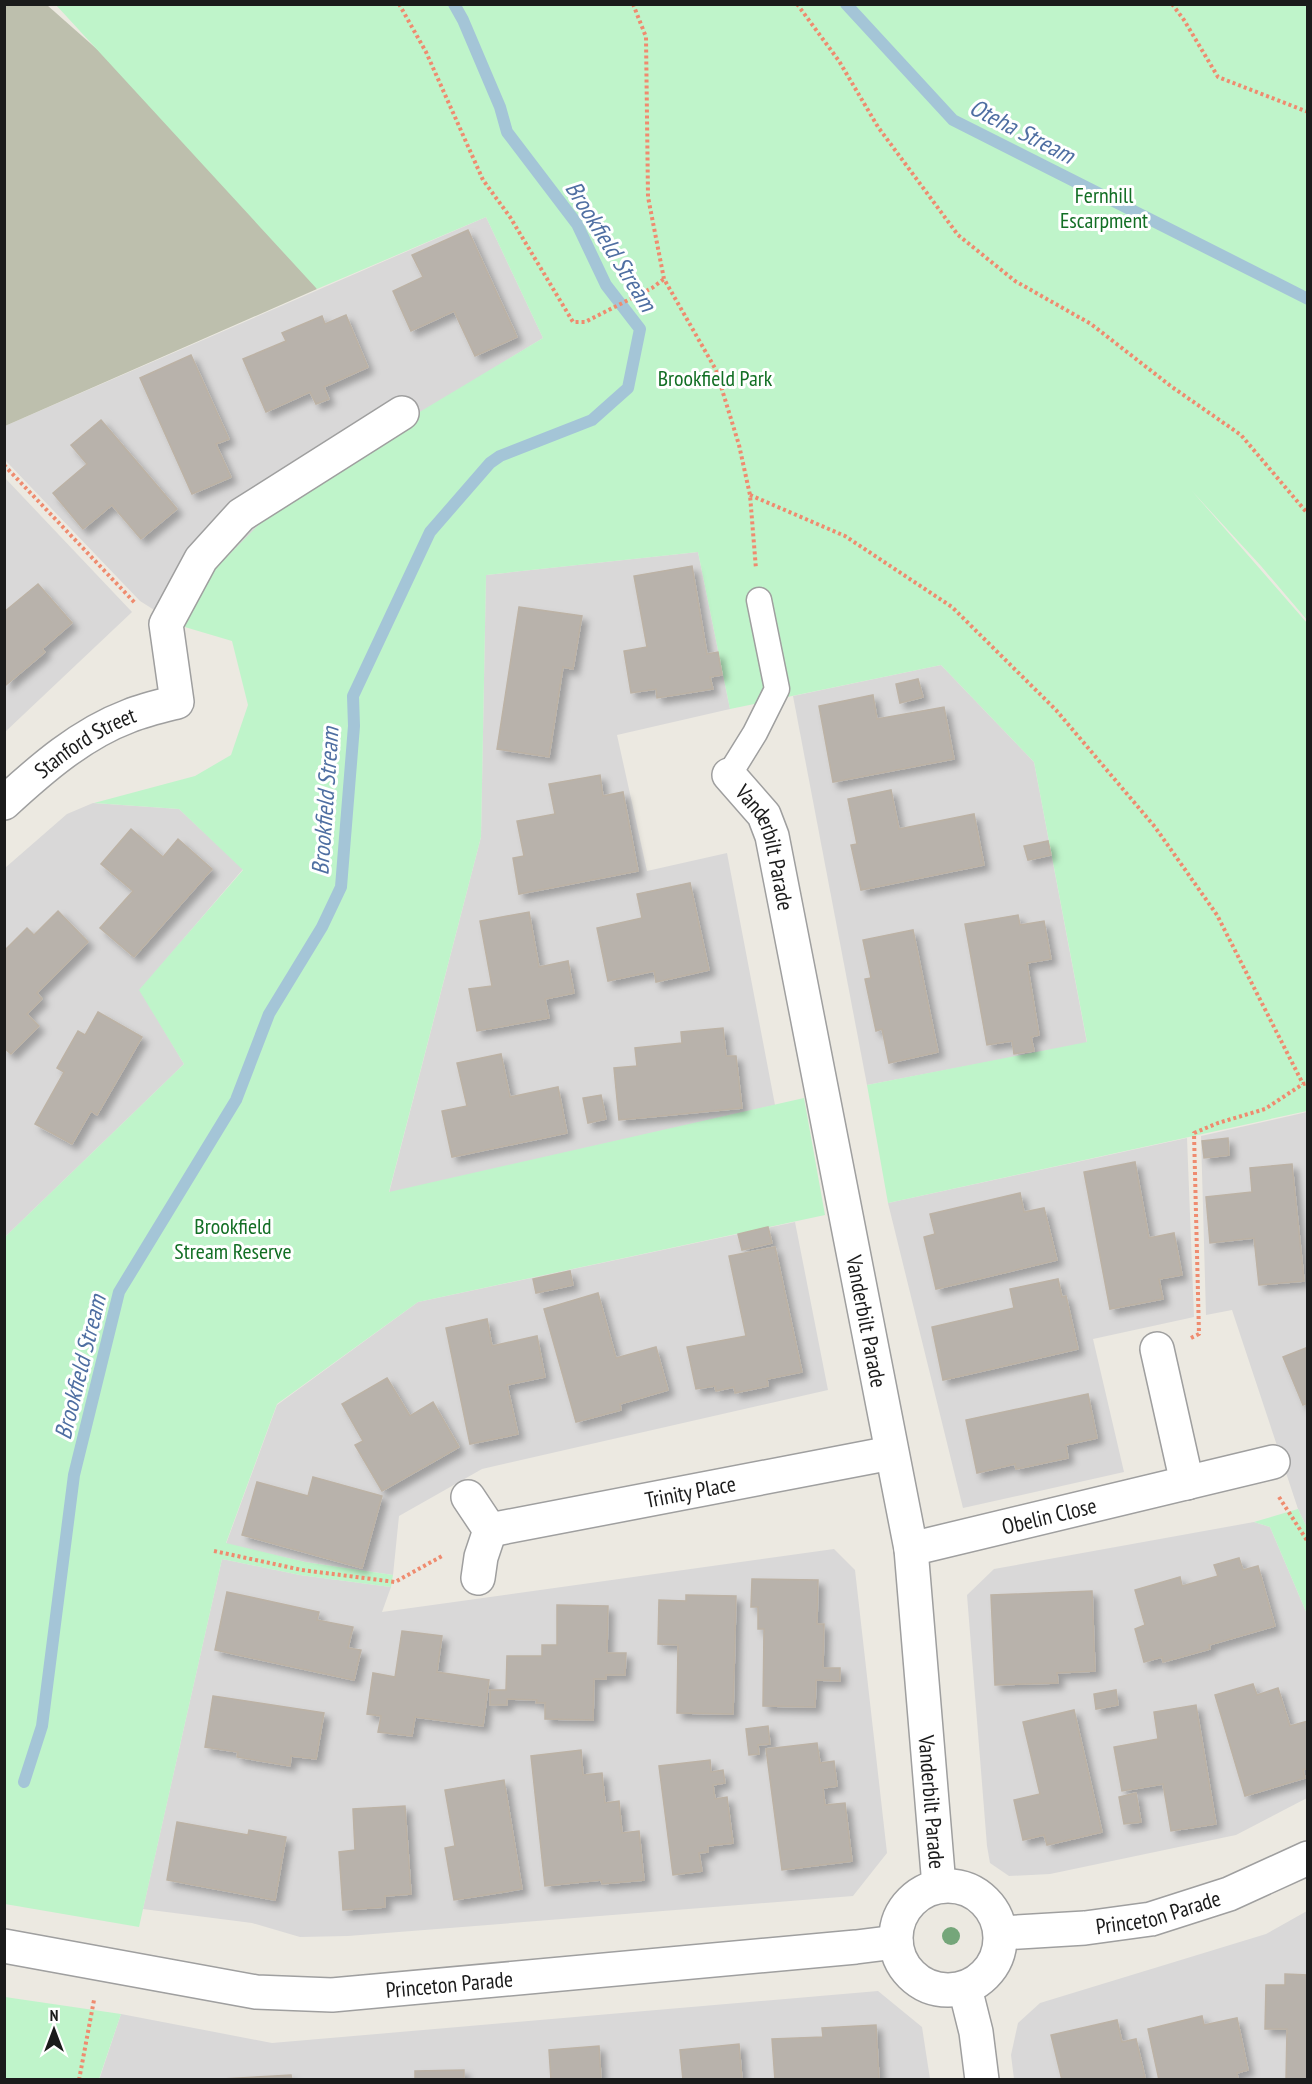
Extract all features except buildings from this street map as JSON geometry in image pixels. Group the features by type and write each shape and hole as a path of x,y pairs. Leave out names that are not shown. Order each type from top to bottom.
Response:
{"street":[{"name":"Stanford Street","path":"4,803 61,755 91,735 128,716 177,702 166,624 201,559 241,515 402,413"},
{"name":"Vanderbilt Parade","path":"729,775 764,815 772,836 911,1550 939,1886"},
{"path":"1158,1353 1187,1483"},
{"name":"Trinity Place","path":"490,1530 891,1453"},
{"name":"Obelin Close","path":"911,1550 1259,1465"},
{"path":"468,1497 490,1530 481,1557 478,1578"},
{"name":"Princeton Parade","path":"1001,1933 1084,1928 1150,1919 1229,1894 1308,1858"},
{"path":"939,1886 956,1886 973,1892 986,1902 996,1917 1001,1933 996,1960 978,1982 965,1988 934,1989 919,1982 907,1972 899,1958 896,1942 897,1927 902,1913 911,1901 939,1886"},
{"name":"Princeton Parade","path":"4,1946 255,1992 332,1995 896,1942"},
{"path":"965,1988 976,2032 982,2079"}],"lane":[{"path":"729,775 755,733 777,688 759,600"}],"path":[{"path":"399,4 426,52 483,180 510,217 573,322 585,322 652,288 664,279"},
{"path":"633,4 646,37 648,197 664,279 716,370 740,445 750,495 759,600"},
{"path":"796,4 839,61 878,127 958,235 1015,281 1091,324 1172,387 1241,435 1308,514"},
{"path":"1172,4 1218,77 1308,112"},
{"path":"4,465 136,604"},
{"path":"750,495 845,536 952,607 1056,710 1155,827 1217,915 1305,1084 1265,1109 1194,1133 1198,1334 1158,1353"},
{"path":"1259,1465 1308,1542"},
{"path":"214,1551 303,1570 395,1582 490,1530"},
{"path":"79,2079 100,1964"}],"shaded area":[{"path":"5,5 47,5 254,188 295,241 317,289 5,426"},
{"path":"486,217 543,338 402,424 178,625 140,601 5,460 5,426"},
{"path":"5,478 132,612 5,732"},
{"path":"698,552 730,709 617,735 647,871 727,853 775,1105 389,1193 481,837 486,575"},
{"path":"941,665 1034,762 1087,1043 867,1085 793,696"},
{"path":"93,803 179,809 243,869 140,990 184,1064 5,1237 5,868 67,814"},
{"path":"1307,1112 1307,1528 1298,1509 1232,1310 1206,1315 1201,1136"},
{"path":"1187,1138 1194,1317 1093,1339 1124,1472 963,1508 888,1203"},
{"path":"795,1222 828,1390 482,1469 399,1516 393,1575 305,1562 226,1544 277,1405 418,1302"},
{"path":"1254,1522 1270,1527 1307,1614 1307,1798 1236,1835 1050,1874 1009,1876 990,1863 967,1595 994,1569"},
{"path":"834,1549 855,1570 887,1853 853,1896 348,1936 300,1937 252,1923 143,1909 222,1559 300,1575 391,1587 382,1612"},
{"path":"1307,1911 1307,2079 1014,2079 1011,2055 1018,2023 1040,2003 1266,1934"},
{"path":"878,1991 922,2027 930,2079 99,2080 121,2014 272,2043"}],"green space":[{"path":"56,5 1307,5 1307,620 1192,491 1307,623 1307,1111 888,1203 867,1085 1087,1042 1034,762 941,665 730,709 698,552 486,575 481,837 389,1192 804,1098 825,1215 418,1302 277,1404 226,1543 305,1562 393,1575 391,1587 300,1575 222,1559 139,1927 5,1904 5,1237 184,1064 139,990 243,870 179,809 94,803 195,776 231,755 248,705 232,641 178,625 186,598 298,485 543,338 486,217 317,289"},
{"path":"1298,1509 1307,1528 1307,1614 1270,1527 1254,1522"},
{"path":"5,1997 121,2014 99,2079 5,2079"}],"waterway":[{"name":"Brookfield Stream","path":"24,1782 42,1726 74,1475 119,1292 236,1100 269,1014 322,927 341,887 354,726 353,696 430,532 490,463 500,456 592,420 628,388 640,329 606,285 577,224 507,132 500,107 454,4"},
{"name":"Oteha Stream","path":"846,4 953,120 1308,299"}],"park label":[{"name":"Fernhill Escarpment","path":"1104,208"},
{"name":"Brookfield Park","path":"715,378"},
{"name":"Brookfield Stream Reserve","path":"233,1238"}]}
